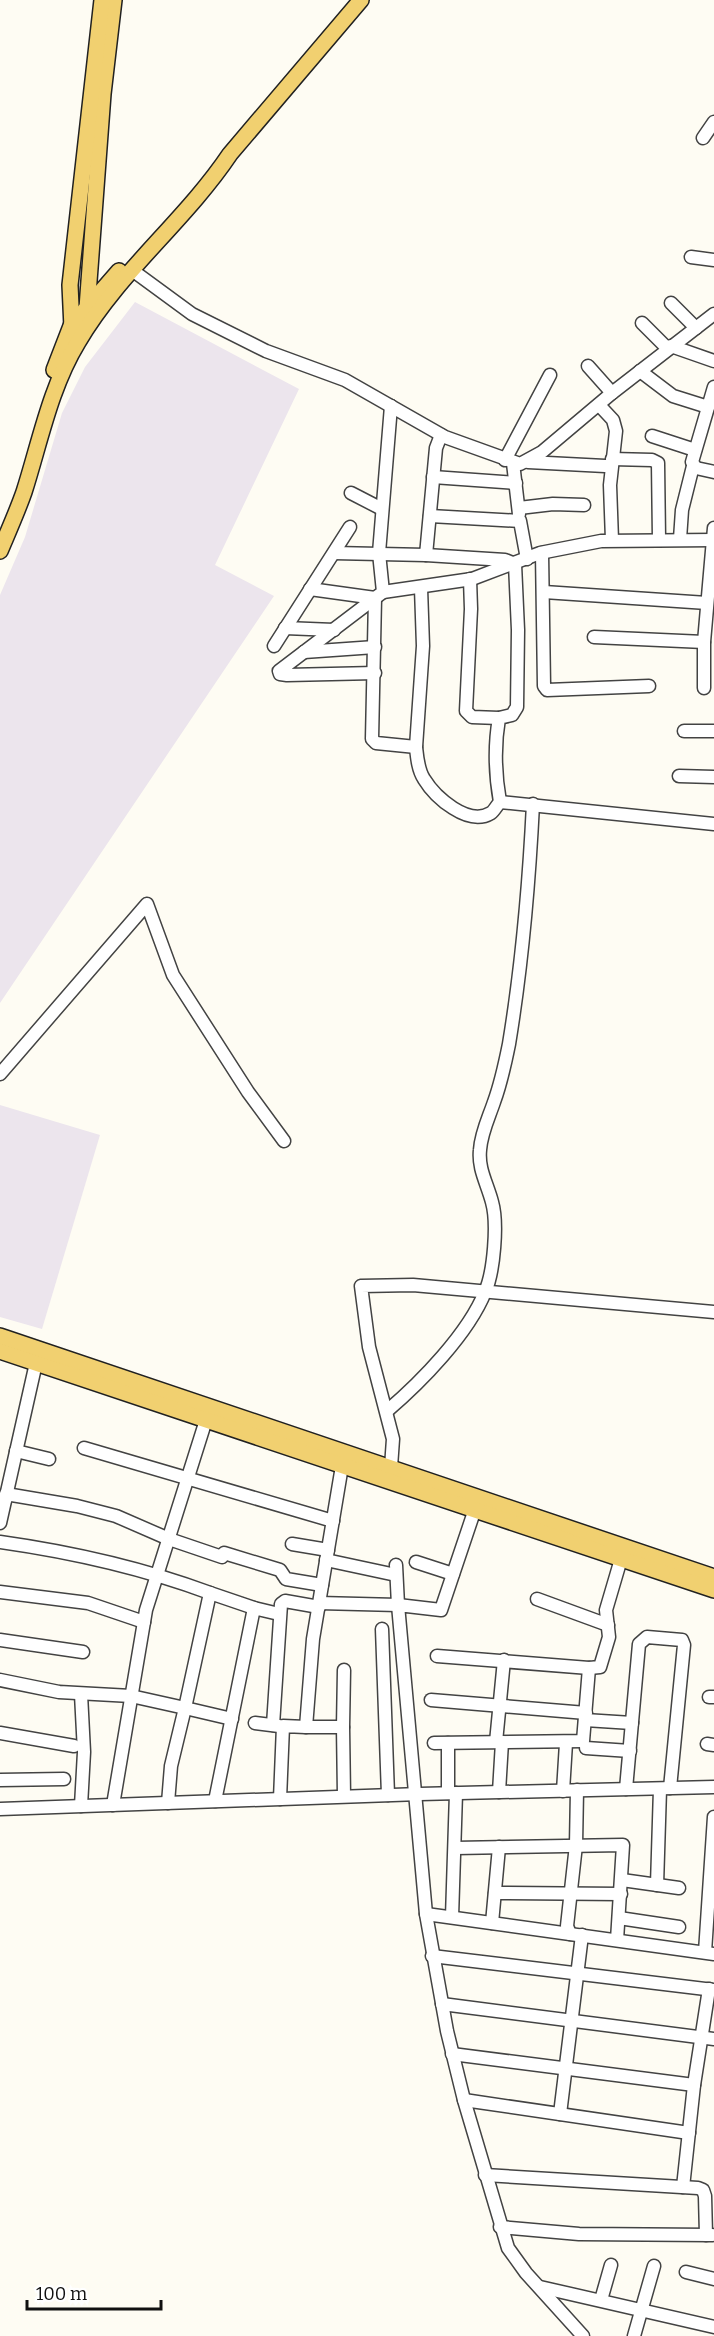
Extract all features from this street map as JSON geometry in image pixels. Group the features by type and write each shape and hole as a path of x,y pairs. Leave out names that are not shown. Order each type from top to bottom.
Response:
{"main road":[{"path":"91,324 87,305 102,47 102,0"},
{"path":"77,342 71,326 70,285 102,47 114,0"},
{"path":"0,534 8,518 44,398 71,326 87,305 125,271 215,176 230,154 361,0"},
{"path":"89,262 104,273 125,271"},
{"path":"0,551 23,494 52,396 77,342 125,271"},
{"path":"0,1336 714,1577"},
{"path":"0,1351 714,1590"}],"street":[{"path":"703,138 712,117"},
{"path":"692,257 714,260"},
{"path":"125,271 192,314 266,351 345,380 441,435 509,462 611,466 612,461"},
{"path":"671,303 696,328"},
{"path":"528,462 714,314"},
{"path":"642,323 670,347 714,361"},
{"path":"588,366 612,393"},
{"path":"640,371 673,396 708,407"},
{"path":"470,579 471,609 466,711 472,717 499,718 512,715 517,707 521,561 516,483 509,462 550,375"},
{"path":"680,539 682,510 695,450 714,387"},
{"path":"599,405 615,425 612,461 612,540"},
{"path":"391,406 379,553 372,739 376,743 416,747"},
{"path":"426,555 436,448 441,435"},
{"path":"652,436 695,450"},
{"path":"612,461 652,460 658,463 659,539"},
{"path":"693,466 714,472"},
{"path":"433,477 516,483"},
{"path":"351,493 382,509"},
{"path":"519,508 553,504 584,505"},
{"path":"430,516 520,521"},
{"path":"274,646 350,527"},
{"path":"310,589 379,595 470,579 542,553 612,540 714,536 704,642 709,669 704,688"},
{"path":"334,553 426,555 521,561"},
{"path":"542,553 544,686 547,690 649,686"},
{"path":"421,588 423,646 416,747 423,777 436,795 448,805 478,816 490,813 500,802"},
{"path":"544,592 707,603"},
{"path":"375,673 280,674 281,669 379,595"},
{"path":"285,628 334,630"},
{"path":"594,637 704,642"},
{"path":"304,652 375,647"},
{"path":"499,718 496,738 496,778 500,802"},
{"path":"684,731 714,731"},
{"path":"679,776 714,777"},
{"path":"500,802 714,824"},
{"path":"387,1411 427,1375 448,1348 485,1292 490,1276 494,1225 493,1205 479,1167 480,1147 501,1082 524,949 533,804"},
{"path":"0,1074 147,904 173,975 248,1092 284,1141"},
{"path":"391,1467 394,1451 387,1411 369,1347 361,1286 413,1285 714,1312"},
{"path":"0,1523 3,1497 36,1363"},
{"path":"113,1805 144,1622 206,1420"},
{"path":"84,1448 333,1521"},
{"path":"16,1451 49,1459"},
{"path":"306,1727 319,1605 342,1466"},
{"path":"3,1497 77,1506 106,1514 169,1539 280,1570 286,1579 322,1585"},
{"path":"280,1799 278,1726 281,1604 285,1601 319,1605 398,1605 441,1610 475,1509"},
{"path":"0,1542 45,1548 157,1574 254,1608 279,1614"},
{"path":"292,1544 327,1555 396,1570 426,1914 432,1956 464,2100 500,2227 515,2259 583,2336"},
{"path":"437,1656 596,1669 603,1662 609,1637 606,1610 621,1559"},
{"path":"416,1562 453,1574"},
{"path":"0,1592 88,1603 144,1622"},
{"path":"168,1803 171,1766 210,1593"},
{"path":"537,1599 608,1625"},
{"path":"215,1801 254,1608"},
{"path":"382,1629 388,1795"},
{"path":"626,1789 642,1639 676,1637 682,1640 684,1646 665,1788 657,1885"},
{"path":"0,1640 83,1652"},
{"path":"499,1792 500,1705 504,1660"},
{"path":"434,1743 583,1741 589,1668"},
{"path":"344,1670 344,1796"},
{"path":"0,1680 58,1692 131,1696 232,1719"},
{"path":"81,1694 84,1752 81,1806"},
{"path":"431,1700 500,1705 632,1723"},
{"path":"255,1723 278,1726 343,1727"},
{"path":"0,1733 74,1746"},
{"path":"448,1743 455,1848 452,1917"},
{"path":"563,1791 566,1743"},
{"path":"585,1748 630,1751"},
{"path":"0,1780 64,1779"},
{"path":"0,1809 344,1796 714,1787"},
{"path":"560,2114 577,1972 576,1934 567,1926 576,1845 577,1790"},
{"path":"426,1914 709,1953 714,1817"},
{"path":"455,1848 623,1845 617,1940"},
{"path":"492,1923 499,1847"},
{"path":"622,1880 679,1888"},
{"path":"495,1893 621,1894"},
{"path":"619,1918 679,1927"},
{"path":"432,1956 712,1989 708,2038 694,2085 683,2187"},
{"path":"442,2004 708,2038"},
{"path":"453,2054 694,2085"},
{"path":"464,2100 689,2133"},
{"path":"485,2175 703,2190 710,2235 579,2234 500,2227"},
{"path":"601,2301 611,2265"},
{"path":"634,2336 654,2266"},
{"path":"686,2272 714,2279"},
{"path":"540,2287 714,2327"}],"shaded area":[{"path":"135,302 299,389 215,565 274,596 0,1003 0,595 25,537 62,413 85,367"},
{"path":"0,1105 100,1135 42,1329 0,1317"}]}
